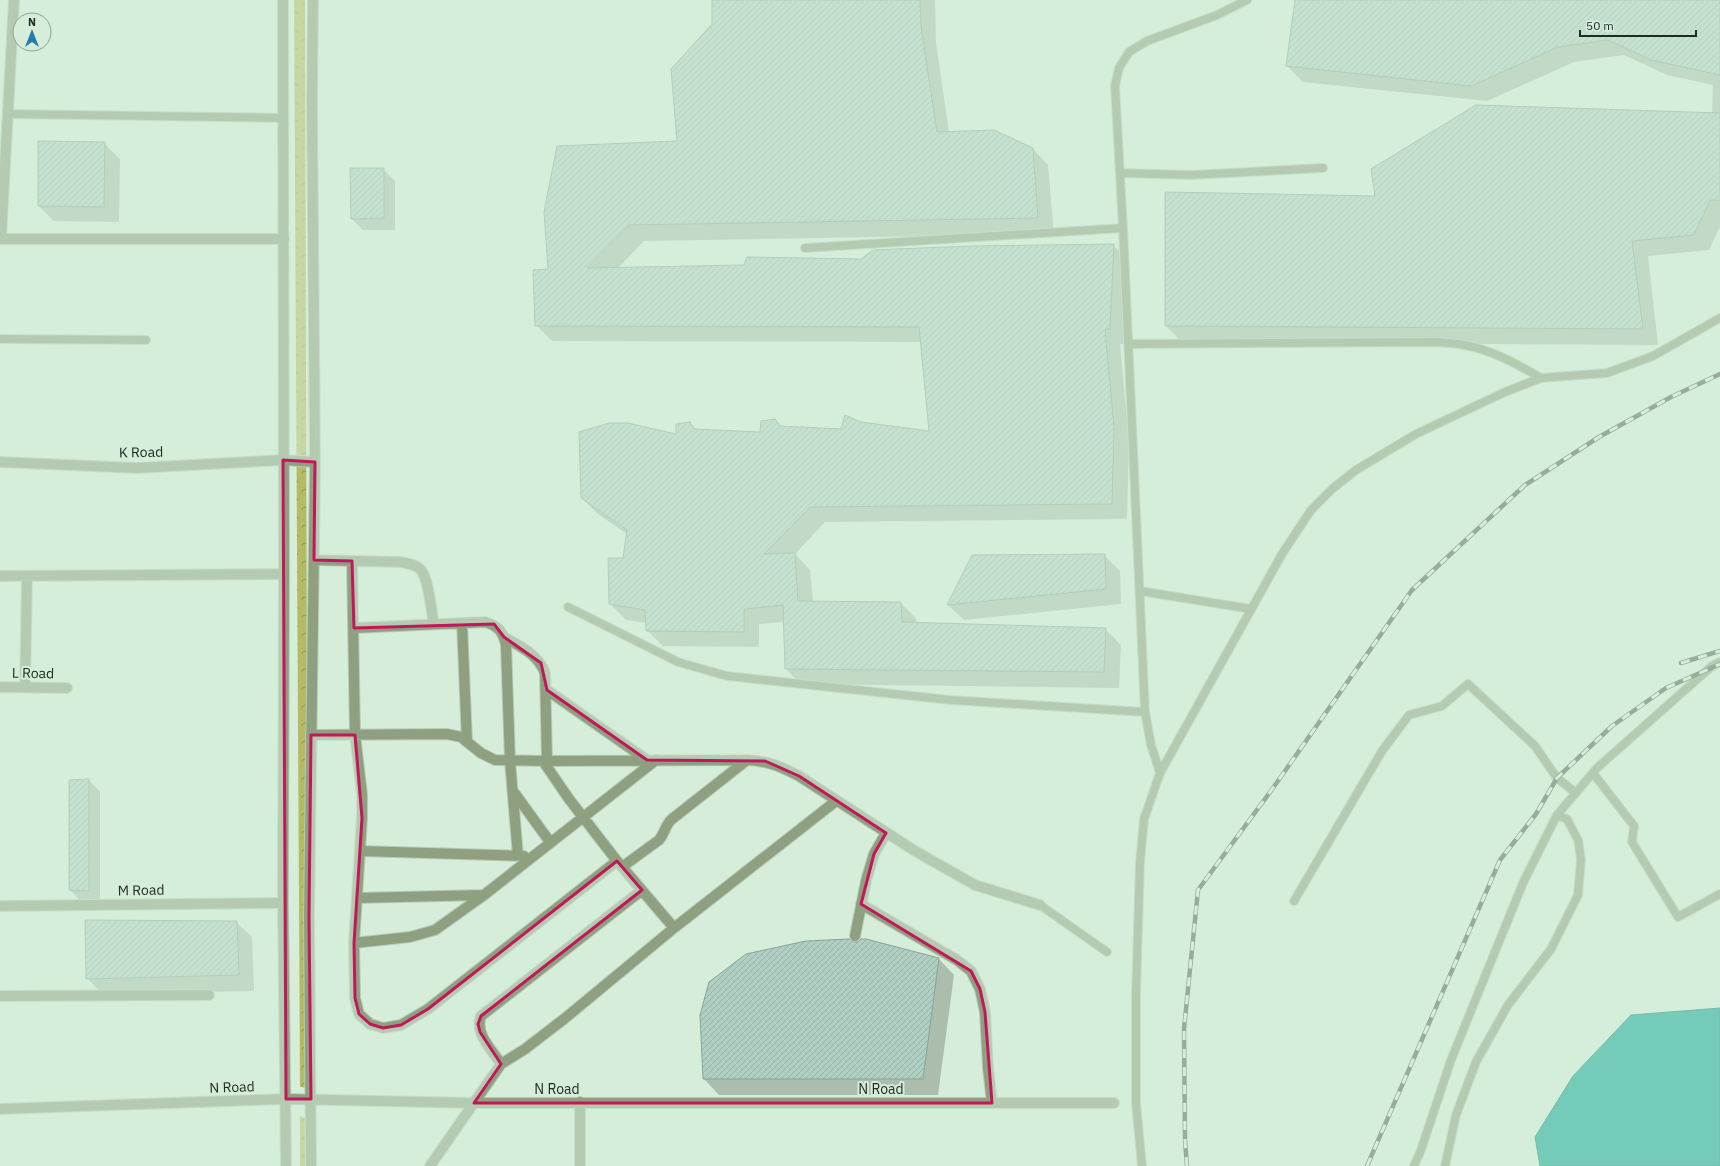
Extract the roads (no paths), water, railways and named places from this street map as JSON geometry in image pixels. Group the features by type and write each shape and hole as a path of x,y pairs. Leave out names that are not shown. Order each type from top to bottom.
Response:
{"street":[{"path":"14,0 0,239 284,239"},
{"path":"283,0 283,903 286,1166"},
{"path":"311,1166 309,916 315,462 312,102 313,0"},
{"name":"K Road","path":"0,462 137,468 283,460 315,462"},
{"path":"314,560 401,562 414,565 422,571 434,624"},
{"path":"352,561 355,735 362,794 354,943 355,998 359,1014 370,1024 383,1028 400,1024 428,1009 619,864 659,840 663,836 667,823 747,760"},
{"path":"0,576 284,574"},
{"path":"25,687 27,577"},
{"path":"354,628 485,622 494,624 500,629 504,636 506,645 510,760 518,856"},
{"path":"462,623 467,742"},
{"path":"504,636 534,655 542,664 547,690 545,761 582,816 619,864 674,928"},
{"name":"L Road","path":"0,687 67,688"},
{"path":"547,690 652,760"},
{"path":"311,735 447,734 461,737 481,753 495,760 765,761 782,767 799,776 886,833 975,885 1040,905"},
{"path":"354,943 410,937 435,930 484,895 652,760"},
{"path":"513,791 550,842"},
{"path":"430,1166 501,1064 525,1049 564,1019 674,928 836,801"},
{"path":"855,936 860,904 874,854 886,833"},
{"path":"360,852 532,857"},
{"path":"501,1064 480,1032 478,1024 481,1016 642,890"},
{"path":"357,898 484,895"},
{"name":"M Road","path":"0,906 283,903"},
{"path":"860,904 957,960 971,971 980,989 985,1012 988,1068 992,1103"},
{"path":"0,996 209,995"},
{"name":"N Road","path":"0,1109 286,1099 474,1103 1114,1103"},
{"path":"580,1102 580,1166"}],"lane":[{"path":"1160,773 1145,712 1129,344 1115,86 1119,68 1129,52 1147,41 1217,15 1247,0"},
{"path":"8,114 284,118"},
{"path":"1120,173 1190,174 1323,168"},
{"path":"805,248 1123,228"},
{"path":"1142,1166 1136,1103 1136,994 1140,862 1144,819 1160,773 1282,554 1312,510 1332,489 1356,470 1416,434 1505,392 1541,378 1607,372 1653,356 1720,318"},
{"path":"0,338 146,340"},
{"path":"1129,344 1436,342 1464,344 1509,360 1541,378"},
{"path":"1140,591 1252,609"},
{"path":"568,607 678,662 727,676 950,700 1145,712"},
{"path":"1414,1166 1421,1150 1450,1060 1523,882 1557,815 1593,773 1712,666 1720,662"},
{"path":"1294,901 1382,751 1409,715 1442,706 1468,684 1535,746 1557,778 1576,793"},
{"path":"1593,773 1634,826 1632,842 1678,917 1720,894"},
{"path":"1445,1166 1456,1115 1476,1062 1508,1004 1551,949 1578,895 1581,859 1578,840 1567,819 1557,815"},
{"path":"1040,905 1107,952"}],"water":[{"path":"1720,1008 1720,1166 1540,1166 1535,1137 1573,1076 1631,1015"}],"railway":[{"path":"1187,1166 1185,1140 1184,1029 1198,890 1273,788 1412,590 1525,485 1599,437 1671,397 1720,374"},
{"path":"1681,663 1720,651"},
{"path":"1367,1166 1500,860 1536,814 1557,778 1612,726 1666,688 1720,664"}]}
